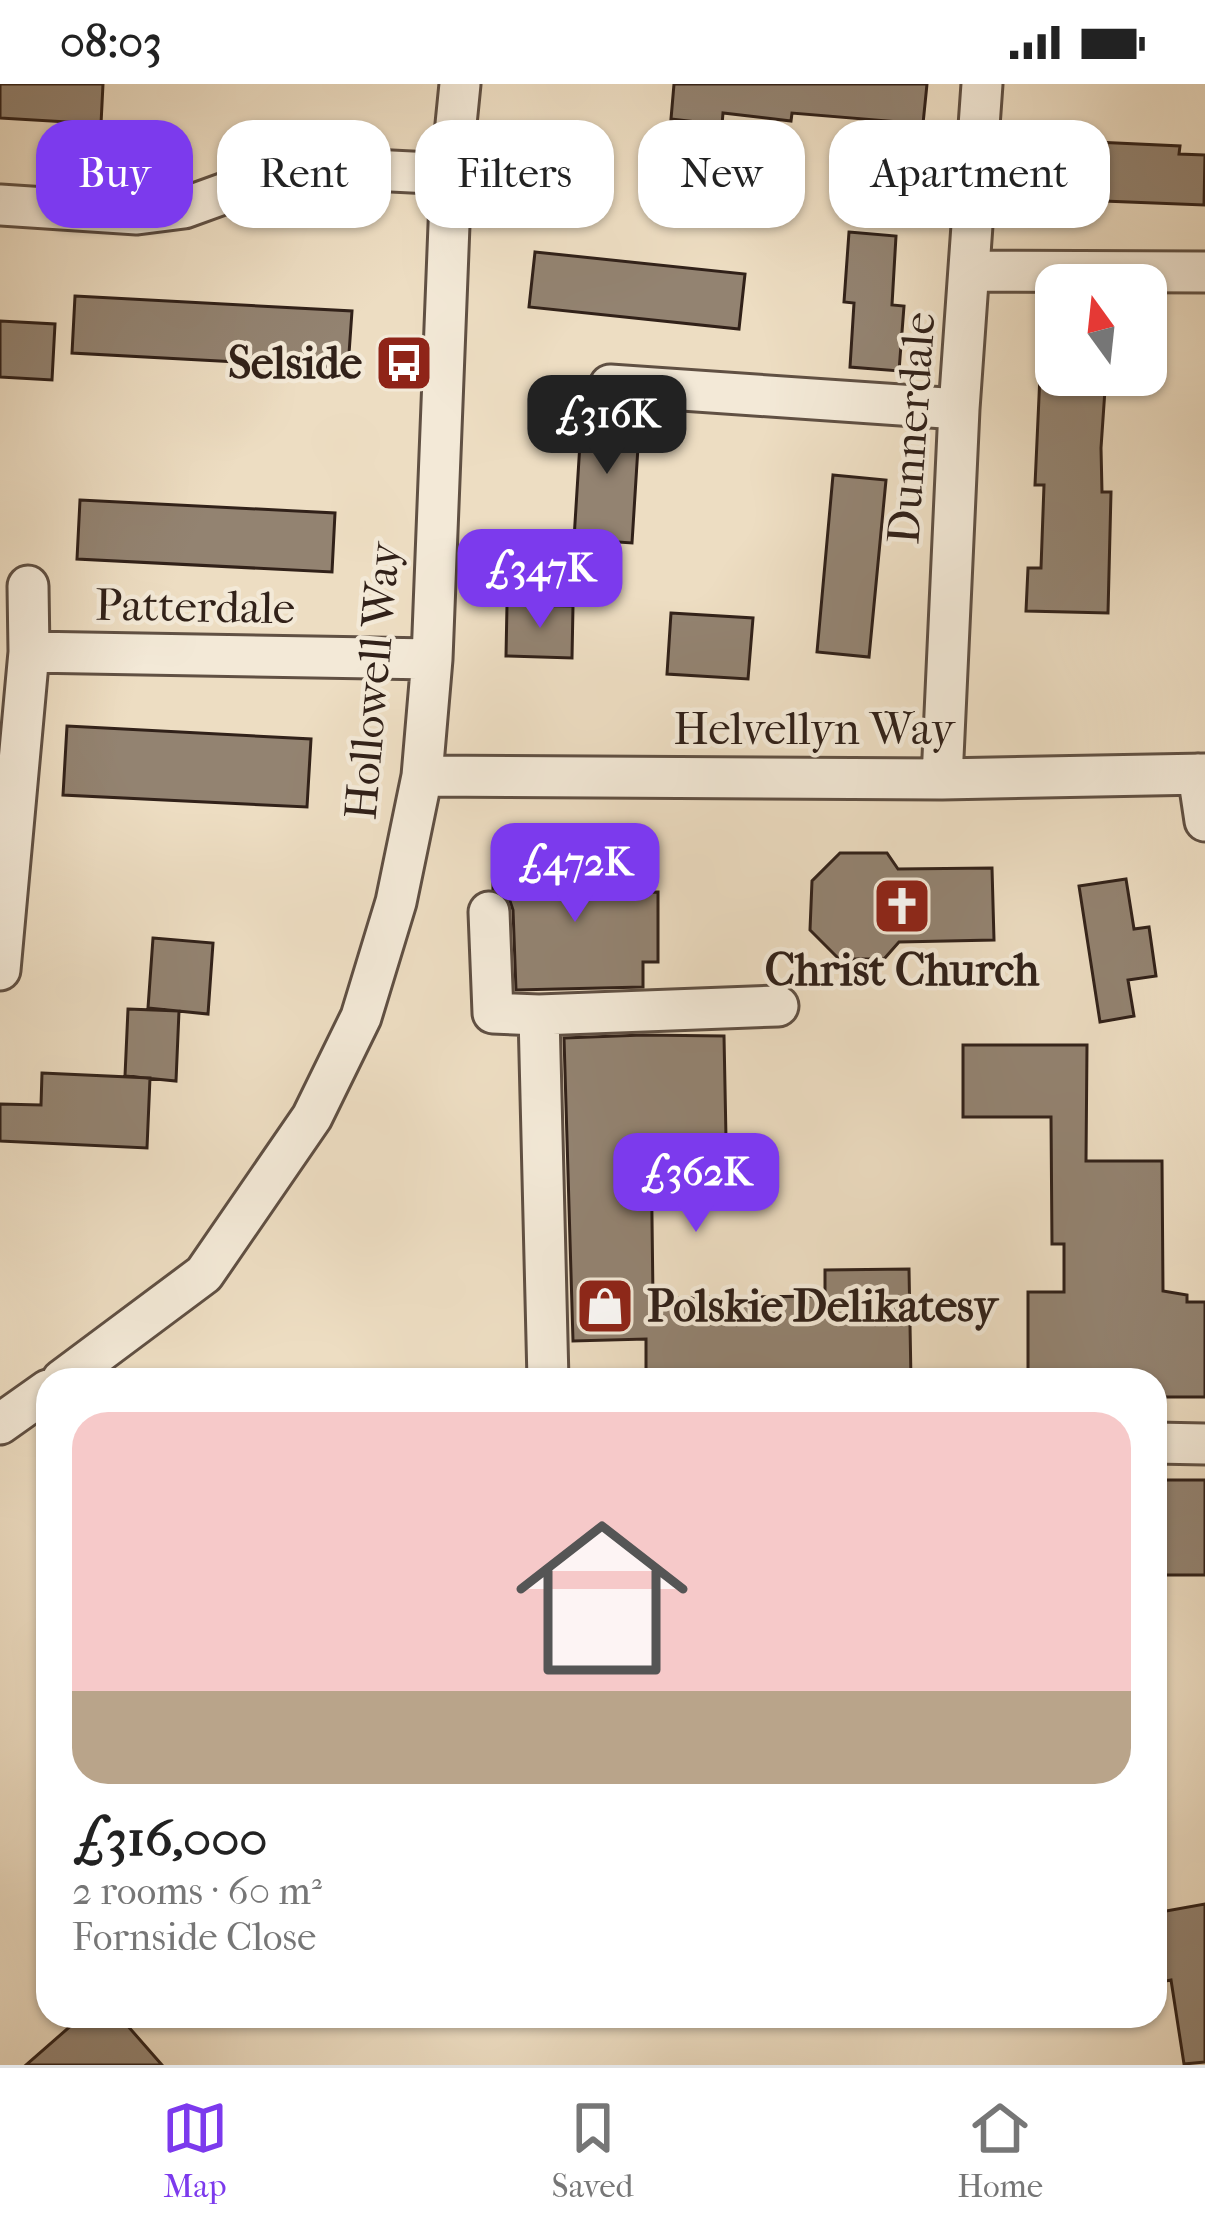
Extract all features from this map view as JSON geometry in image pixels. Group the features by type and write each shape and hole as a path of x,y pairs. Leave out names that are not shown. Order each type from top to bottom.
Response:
{"street":[{"name":"Hollowell Way","path":"456,120 460,84"},
{"name":"Dunnerdale","path":"942,779 959,409 982,84"},
{"path":"0,205 136,214 184,208 264,179 332,168 415,172"},
{"name":"Hollowell Way","path":"78,1368 204,1274 312,1117 362,1017 396,902 422,776 432,659 449,228"},
{"path":"970,271 1205,272"},
{"path":"610,385 959,409"},
{"name":"Patterdale","path":"0,970 29,652 28,586"},
{"name":"Patterdale","path":"29,652 432,659"},
{"path":"1201,774 1205,821"},
{"name":"Helvellyn Way","path":"422,776 942,779 1201,774"},
{"path":"490,912 493,1013 778,1006"},
{"path":"539,1015 548,1368"},
{"path":"0,1424 36,1398"},
{"path":"1167,1443 1205,1444"}],"building":[{"path":"0,84 103,84 101,120 0,118"},
{"path":"674,84 927,84 923,120 792,113 791,120 723,113 722,120 671,119"},
{"path":"1110,143 1180,146 1179,154 1205,155 1204,205 1110,201"},
{"path":"849,232 896,236 892,305 904,306 899,371 850,367 854,303 844,302"},
{"path":"535,252 745,274 739,329 529,307"},
{"path":"75,296 352,311 348,368 72,353"},
{"path":"0,321 55,324 52,380 0,377"},
{"path":"1039,396 1105,396 1102,492 1111,492 1108,613 1026,611 1028,568 1041,568 1044,485 1035,485"},
{"path":"582,411 640,415 632,543 574,539"},
{"path":"833,475 886,480 869,657 817,652"},
{"path":"80,500 335,513 332,572 77,559"},
{"path":"507,605 573,606 572,658 506,656"},
{"path":"671,613 753,618 748,679 667,674"},
{"path":"67,726 311,739 307,807 63,795"},
{"name":"Christ Church","path":"840,853 887,853 898,869 992,868 994,940 899,942 884,959 839,959 810,930 812,881"},
{"path":"493,855 591,855 592,893 658,892 658,962 643,962 643,987 516,990 513,910 509,898 493,889"},
{"path":"1126,879 1134,929 1149,927 1156,976 1128,980 1134,1016 1100,1022 1079,886"},
{"path":"153,938 213,943 208,1014 148,1008"},
{"path":"128,1009 179,1011 176,1081 125,1076"},
{"path":"724,1036 726,1138 651,1140 653,1298 825,1296 825,1270 909,1269 911,1368 646,1368 646,1339 573,1341 564,1038"},
{"path":"963,1045 1087,1045 1086,1161 1162,1161 1163,1291 1187,1295 1187,1302 1205,1302 1205,1397 1167,1397 1167,1368 1028,1368 1028,1292 1064,1292 1064,1244 1052,1244 1051,1117 963,1117"},
{"path":"42,1073 150,1078 147,1148 0,1141 0,1104 41,1105"},
{"path":"1167,1480 1205,1480 1205,1575 1167,1575"},
{"path":"1205,1904 1205,2062 1184,2064 1171,1980 1167,1981 1167,1911"},
{"path":"68,2028 130,2028 162,2065 26,2065"}],"place":[{"name":"Selside","path":"404,363"},
{"name":"Christ Church","path":"902,906"},
{"name":"Polskie Delikatesy","path":"605,1306"}]}
